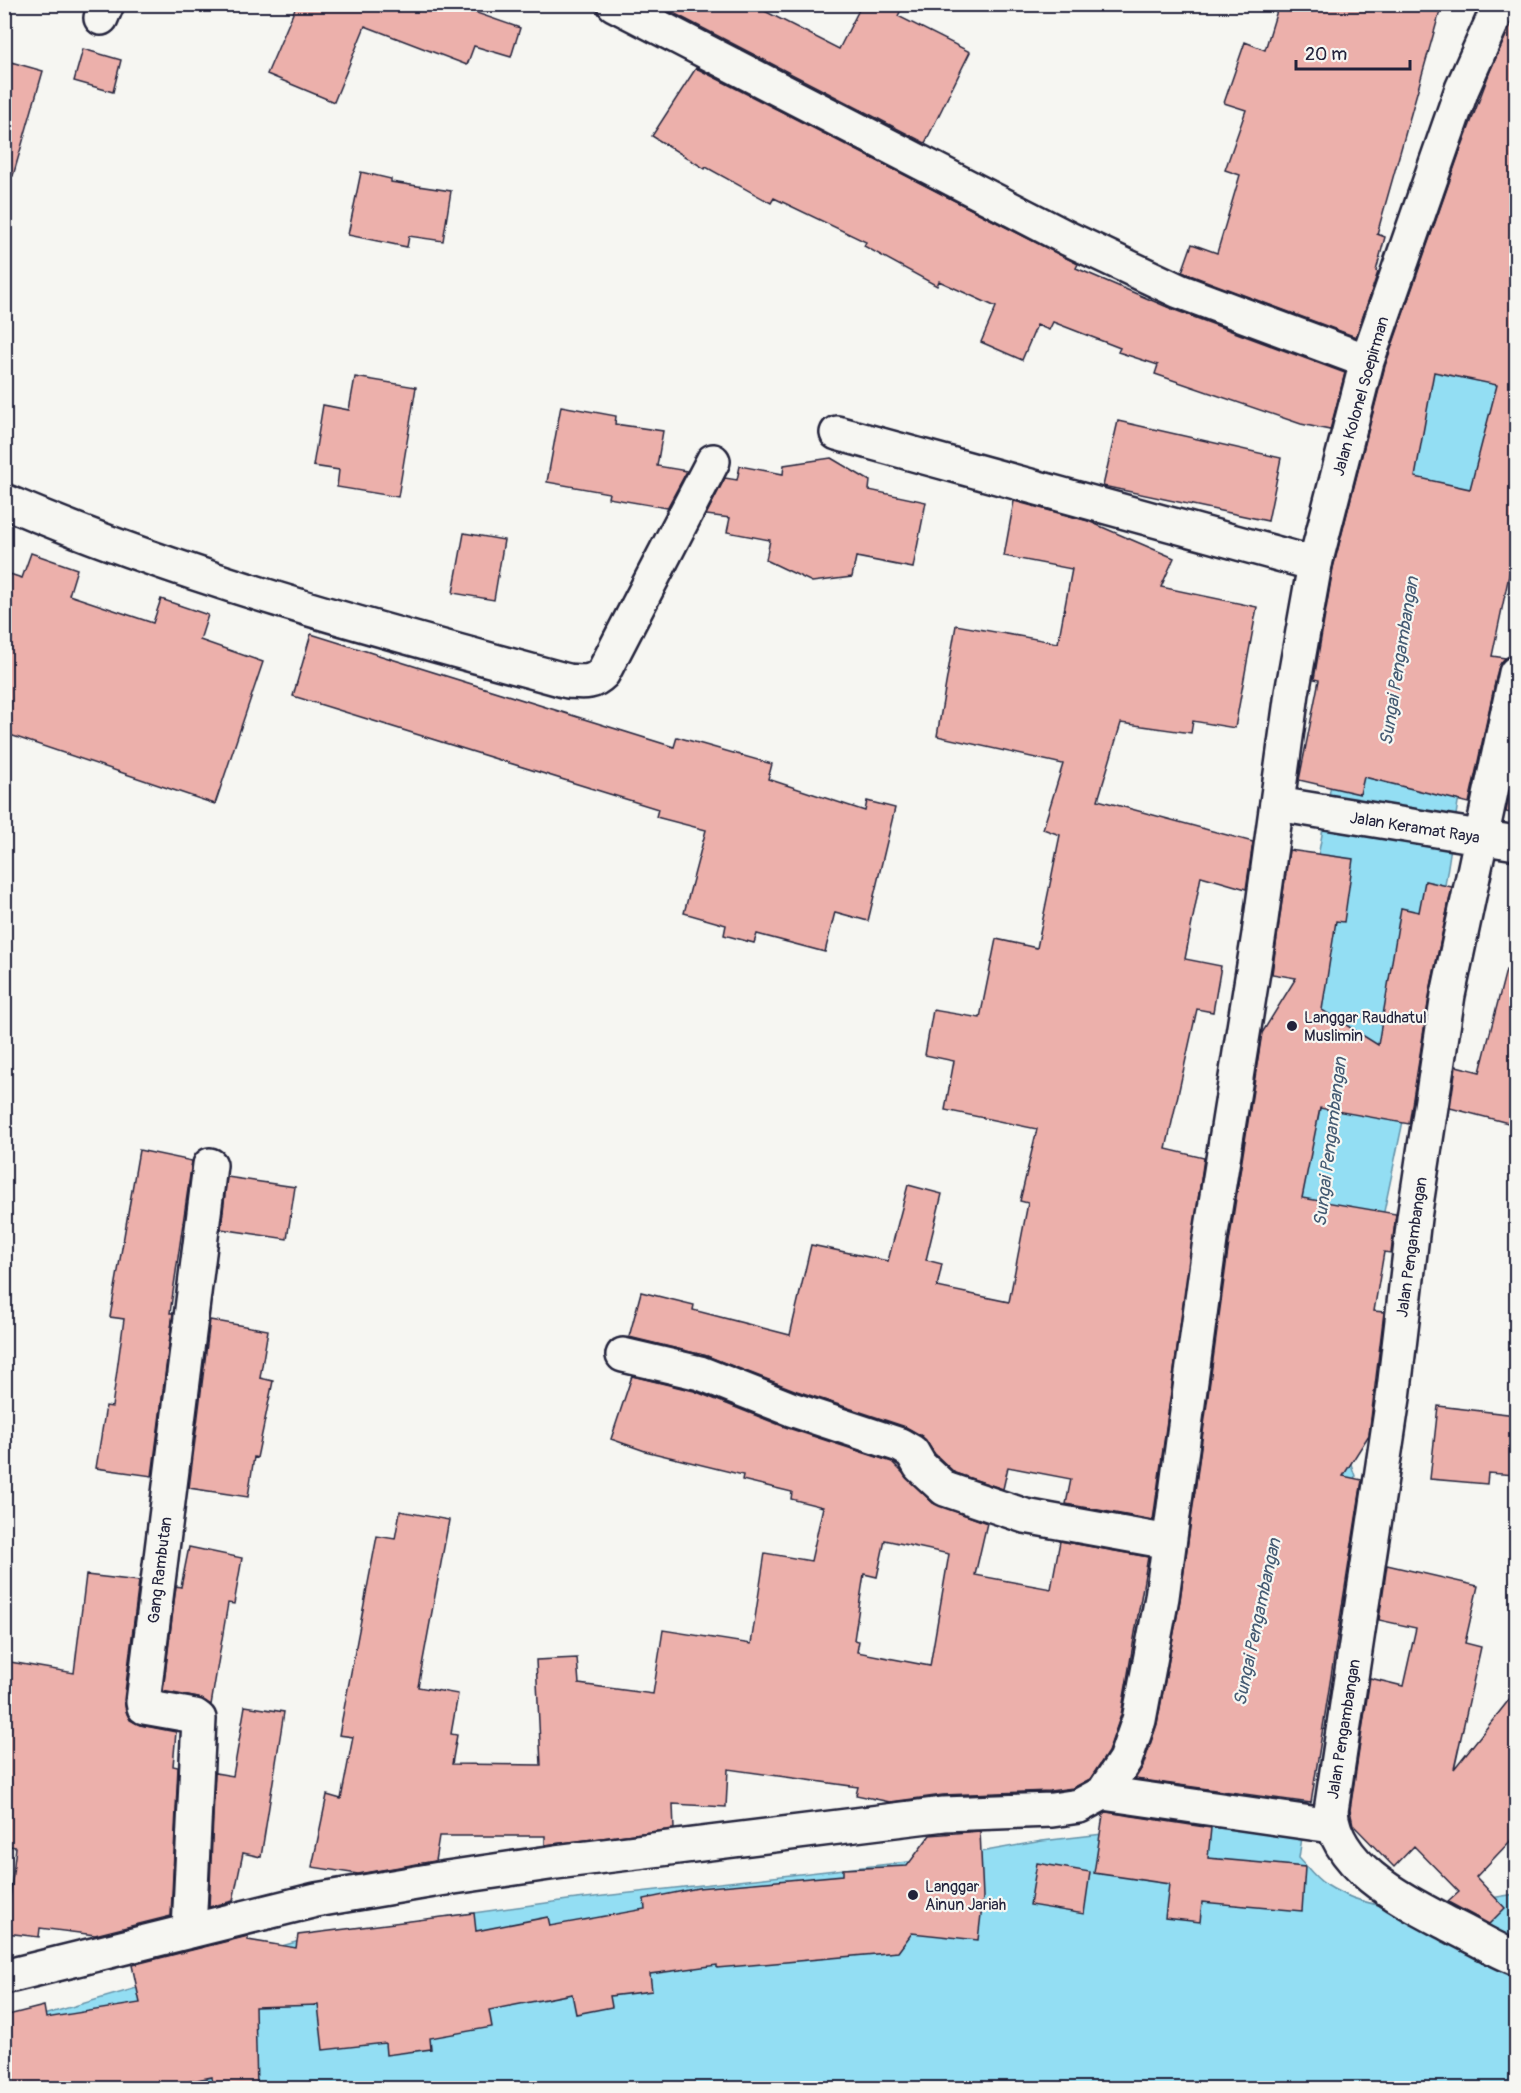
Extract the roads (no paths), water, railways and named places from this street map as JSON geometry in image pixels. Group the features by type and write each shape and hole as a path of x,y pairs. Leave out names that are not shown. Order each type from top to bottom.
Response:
{"street":[{"path":"614,4 1069,239 1151,278 1179,291 1367,361"},
{"name":"Jalan Kolonel Soepirman","path":"1103,1793 1125,1760 1139,1720 1169,1542 1210,1240 1315,564 1367,361 1462,89 1500,4"},
{"path":"837,433 1315,564"},
{"path":"4,501 122,548 268,597 568,681 587,683 595,681 603,673 713,461"},
{"name":"Jalan Pengambangan","path":"1325,1825 1331,1811 1393,1398 1427,1136 1474,836 1516,673"},
{"name":"Jalan Keramat Raya","path":"1277,804 1516,843"},
{"name":"Gang Rambutan","path":"189,1931 199,1719 195,1716 144,1707 143,1702 210,1165"},
{"path":"623,1355 700,1373 791,1409 900,1445 912,1452 920,1466 945,1489 1025,1516 1169,1542"},
{"path":"4,1977 316,1900 498,1870 944,1814 1052,1810 1079,1806 1103,1793 1325,1825 1359,1865 1400,1898 1516,1958"}],"water":[{"name":"Sungai Pengambangan","path":"1516,84 1516,500 1459,796 1423,1026 1353,1359 1343,1440 1355,1476 1299,1858 1325,1884 1348,1896 1394,1907 1442,1906 1516,1894 1516,2088 5,2088 5,2026 327,1933 568,1900 952,1857 1042,1841 1129,1831 1164,1797 1206,1610 1294,990 1389,462"}],"place":[{"name":"Langgar Raudhatul Muslimin","path":"1292,1026"},
{"name":"Langgar Ainun Jariah","path":"913,1895"}]}
